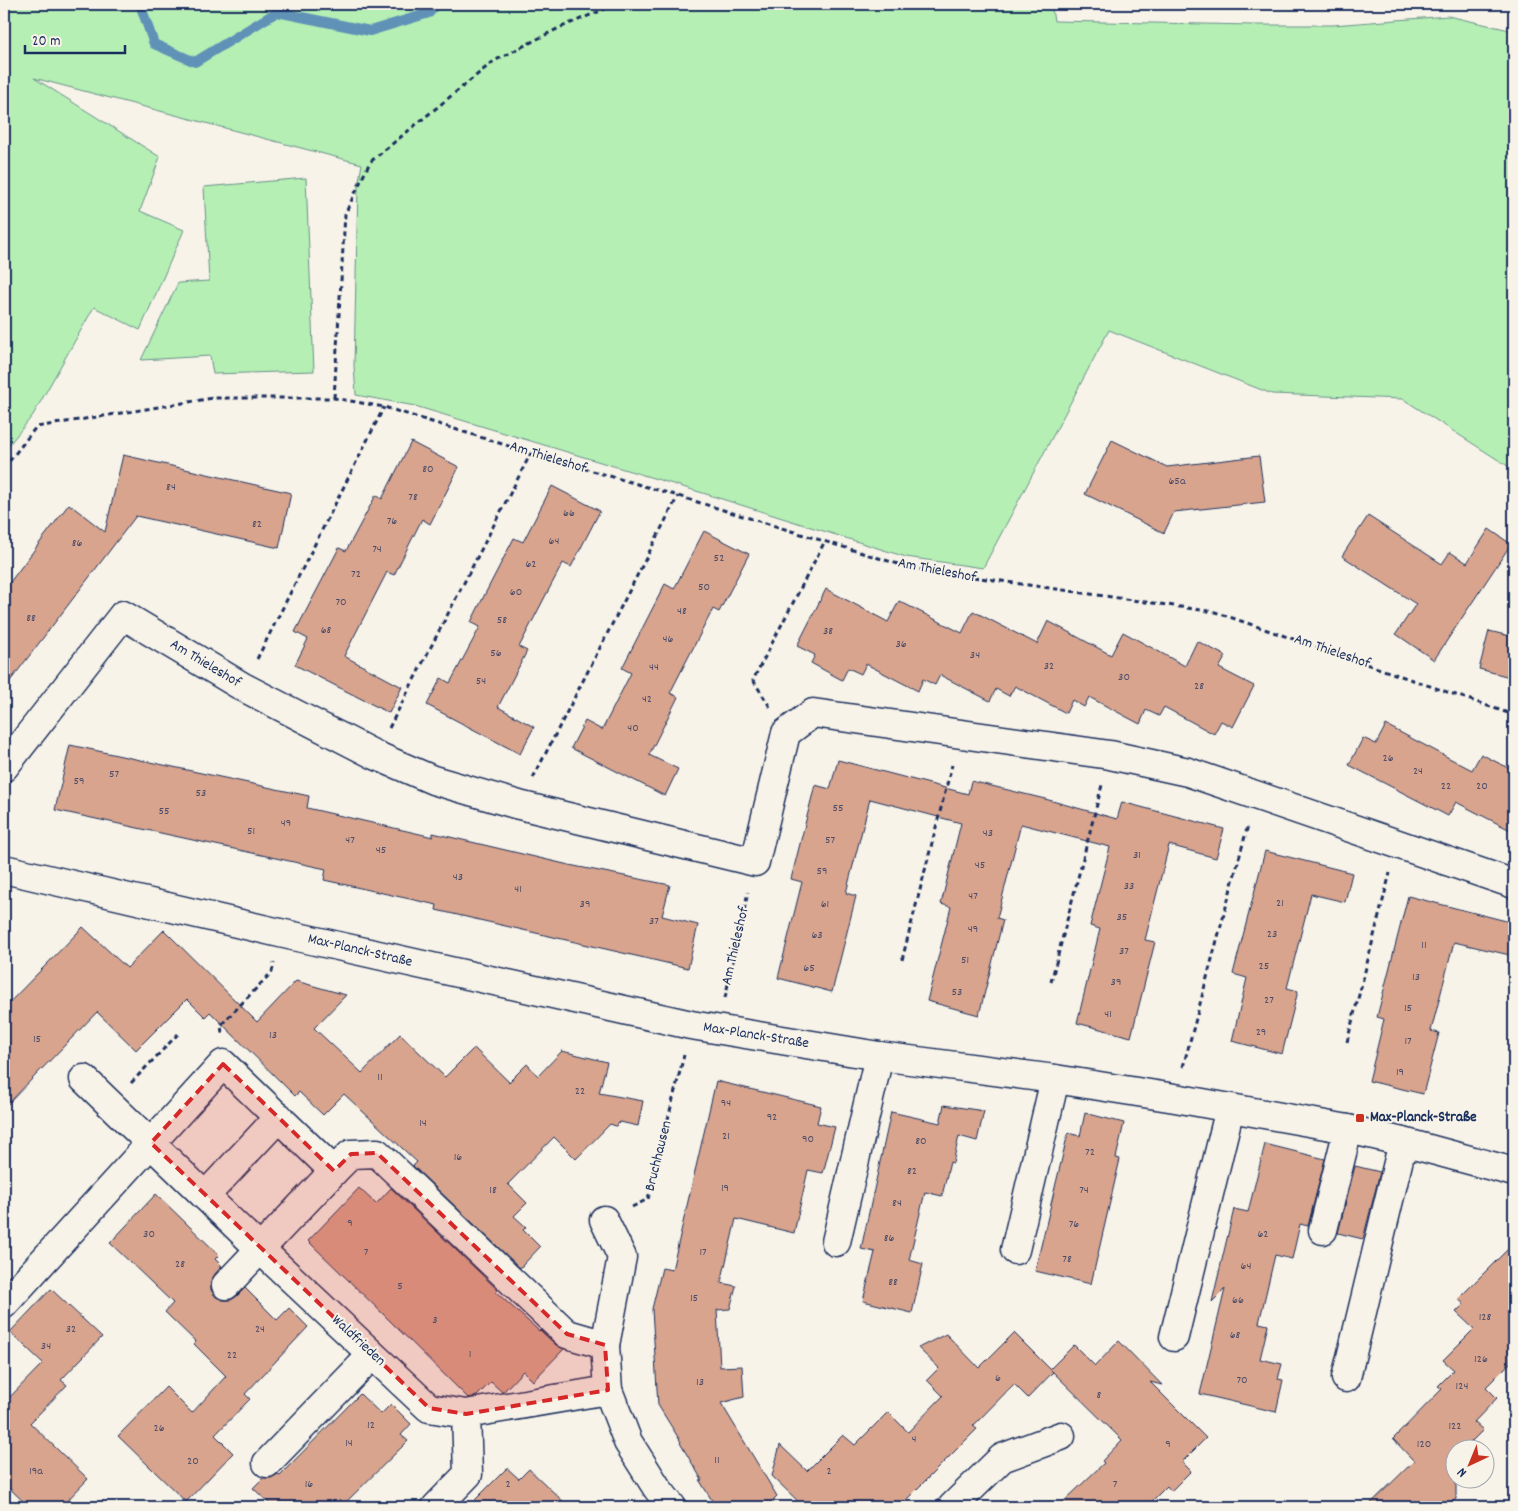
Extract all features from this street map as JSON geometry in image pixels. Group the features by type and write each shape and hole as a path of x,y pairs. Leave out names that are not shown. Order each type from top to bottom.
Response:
{"street":[{"name":"Am Thieleshof","path":"4,767 123,615 243,687 375,756 432,780 519,805 755,862"},
{"path":"755,862 786,733 813,713 1110,755 1188,772 1514,884"},
{"name":"Max-Planck-Straße","path":"4,869 691,1026 879,1056 1055,1079 1175,1098 1348,1129 1514,1172"},
{"path":"836,1242 879,1056"},
{"path":"4,1304 223,1064 334,1171"},
{"name":"Waldfrieden","path":"84,1078 260,1249 429,1408 466,1414 608,1390"},
{"path":"1016,1250 1055,1079"},
{"path":"1174,1337 1230,1108"},
{"path":"205,1196 279,1117"},
{"path":"1323,1230 1348,1129"},
{"path":"1346,1378 1402,1142"},
{"path":"226,1285 351,1154 377,1153 567,1334 605,1345"},
{"path":"604,1220 622,1257 605,1345 608,1390 628,1442 657,1488 672,1507"},
{"path":"267,1463 372,1354"},
{"path":"436,1507 468,1474 466,1414"},
{"path":"952,1507 1002,1458 1061,1436"}],"path":[{"path":"334,398 345,214 370,162 494,61 559,28 616,4"},
{"name":"Am Thieleshof","path":"4,468 36,427 213,398 334,398 384,407 910,568 1215,612 1514,715"},
{"path":"243,687 384,407"},
{"path":"375,756 531,453"},
{"path":"519,805 678,496"},
{"path":"786,733 753,680 825,541"},
{"path":"902,960 960,734"},
{"path":"1051,982 1110,755"},
{"path":"1175,1098 1256,795"},
{"path":"1347,1042 1397,844"},
{"name":"Am Thieleshof","path":"718,1030 755,862"},
{"path":"223,1064 221,1025 272,972 280,933"},
{"name":"Bruchhausen","path":"604,1220 648,1199 691,1026"},
{"path":"111,1104 179,1033"}],"highlighted area":[{"path":"223,1064 334,1171 351,1154 377,1153 567,1334 605,1345 608,1390 466,1414 429,1408 151,1143"}],"green space":[{"path":"4,4 1051,4 1054,21 1333,25 1448,16 1514,31 1514,470 1403,399 1272,394 1109,330 983,568 906,557 415,406 356,395 354,366 358,186 362,164 34,78 160,157 140,211 184,230 140,330 94,307 33,415 4,451"},
{"path":"306,178 314,371 213,374 210,356 141,360 178,283 209,281 204,187"}],"building":[{"path":"1112,440 1167,467 1259,456 1265,502 1174,512 1164,533 1085,494"},
{"path":"411,442 459,467 430,524 422,519 394,575 387,572 344,656 402,687 389,713 295,665 308,639 295,632 339,548 346,551 376,495 382,499"},
{"path":"123,455 291,493 279,548 136,516 4,689 4,590 69,504 105,532"},
{"path":"552,486 600,511 571,567 563,563 548,591 519,647 527,651 498,707 534,727 520,754 427,705 441,678 450,683 480,627 471,622 485,594 514,538 523,542"},
{"path":"1368,516 1442,564 1450,552 1467,563 1489,529 1511,544 1434,660 1396,634 1416,604 1342,556"},
{"path":"704,531 749,554 719,612 713,609 670,693 678,697 649,755 678,769 665,796 571,748 585,721 602,730 631,673 622,668 665,584 674,589"},
{"path":"826,589 888,622 899,601 962,633 973,611 1037,644 1048,621 1111,655 1123,632 1185,666 1197,641 1226,656 1219,668 1254,686 1233,727 1221,721 1214,734 1164,707 1159,716 1146,710 1140,724 1089,697 1084,707 1072,700 1066,713 1015,686 1009,696 996,689 990,701 940,675 935,685 923,679 918,691 866,664 861,674 848,668 842,680 811,663 815,655 797,646"},
{"path":"1489,631 1514,637 1514,678 1479,669"},
{"path":"1386,725 1472,770 1481,754 1514,771 1514,832 1456,802 1448,816 1349,765 1363,738 1376,744"},
{"path":"70,745 309,796 307,808 433,837 433,833 569,865 670,885 662,916 698,925 688,968 436,910 437,905 324,880 326,869 55,810"},
{"path":"838,760 968,794 971,781 1117,819 1122,802 1224,829 1216,858 1169,845 1145,940 1155,942 1131,1037 1077,1023 1100,929 1090,926 1110,847 1021,824 997,918 1003,920 979,1015 927,1001 951,907 941,904 961,823 870,799 846,893 856,896 832,992 778,978 802,882 791,879 815,785 830,789"},
{"path":"1265,851 1352,873 1345,902 1311,894 1287,988 1298,991 1282,1054 1232,1041 1247,978 1233,974"},
{"path":"1408,896 1514,923 1514,956 1454,942 1431,1031 1439,1033 1423,1094 1369,1081 1384,1019 1377,1017"},
{"path":"83,927 127,968 164,930 257,1022 296,981 346,995 314,1028 362,1073 400,1034 445,1077 474,1048 509,1082 527,1064 538,1076 562,1051 607,1062 599,1093 643,1101 638,1126 620,1122 616,1126 610,1124 576,1159 554,1137 508,1184 527,1203 514,1216 526,1227 523,1230 540,1247 520,1268 413,1166 417,1162 344,1094 323,1115 299,1092 295,1096 210,1012 205,1017 187,999 136,1050 97,1012 4,1108 4,1008"},
{"path":"716,1081 821,1106 817,1123 835,1127 823,1173 808,1170 794,1233 736,1219 721,1283 736,1286 730,1309 717,1310 720,1367 742,1366 744,1397 721,1403 777,1496 766,1507 716,1507 700,1481 702,1480 681,1442 658,1405 652,1309 662,1268 672,1270"},
{"path":"944,1105 984,1111 977,1141 959,1136 953,1163 950,1162 942,1196 925,1192 909,1260 923,1264 912,1313 863,1301 875,1252 861,1249 891,1112 940,1123"},
{"path":"1085,1113 1124,1123 1116,1158 1120,1159 1091,1284 1035,1271 1068,1133 1080,1136"},
{"path":"1265,1144 1325,1159 1308,1226 1300,1224 1292,1259 1275,1255 1259,1323 1268,1325 1260,1359 1282,1364 1278,1379 1283,1380 1276,1412 1200,1394 1225,1289 1212,1302 1234,1209 1248,1212"},
{"path":"1355,1166 1380,1172 1363,1239 1338,1233"},
{"path":"359,1188 376,1204 391,1188 498,1290 496,1292 539,1331 564,1349 533,1381 523,1371 503,1392 491,1382 477,1396 468,1398 308,1241"},
{"path":"156,1194 219,1255 215,1259 222,1266 211,1282 211,1290 216,1297 223,1300 231,1300 245,1288 277,1320 289,1308 308,1327 245,1394 250,1399 215,1435 233,1453 186,1502 118,1436 166,1387 192,1413 226,1376 194,1344 196,1342 165,1312 173,1303 110,1243"},
{"path":"1514,1243 1514,1359 1486,1387 1497,1398 1474,1422 1483,1430 1475,1438 1446,1438 1446,1488 1456,1488 1456,1499 1447,1507 1367,1507 1414,1461 1393,1439 1442,1389 1438,1386 1454,1370 1443,1360 1474,1329 1456,1312 1464,1304 1458,1299"},
{"path":"51,1289 102,1337 61,1380 67,1385 30,1423 88,1479 61,1507 29,1507 4,1483 4,1398 7,1400 43,1363 10,1332"},
{"path":"1014,1333 1053,1372 1028,1398 1014,1384 973,1426 977,1429 899,1507 804,1507 772,1476 780,1445 807,1471 843,1435 855,1445 888,1412 908,1432 943,1396 927,1380 939,1368 918,1348 946,1334 979,1368"},
{"path":"1119,1341 1162,1385 1150,1382 1206,1438 1182,1462 1191,1471 1171,1491 1167,1486 1146,1507 1058,1507 1104,1463 1102,1461 1122,1440 1050,1369 1074,1345 1095,1366"},
{"path":"360,1394 381,1414 391,1404 411,1424 401,1435 408,1441 341,1507 273,1507 253,1488 263,1478 280,1475"},
{"path":"507,1468 519,1479 529,1469 569,1507 468,1507"}],"waterway":[{"path":"140,4 154,44 195,62 277,12 370,31 429,13 437,4"}],"place":[{"name":"Max-Planck-Straße","path":"1360,1118"}]}
